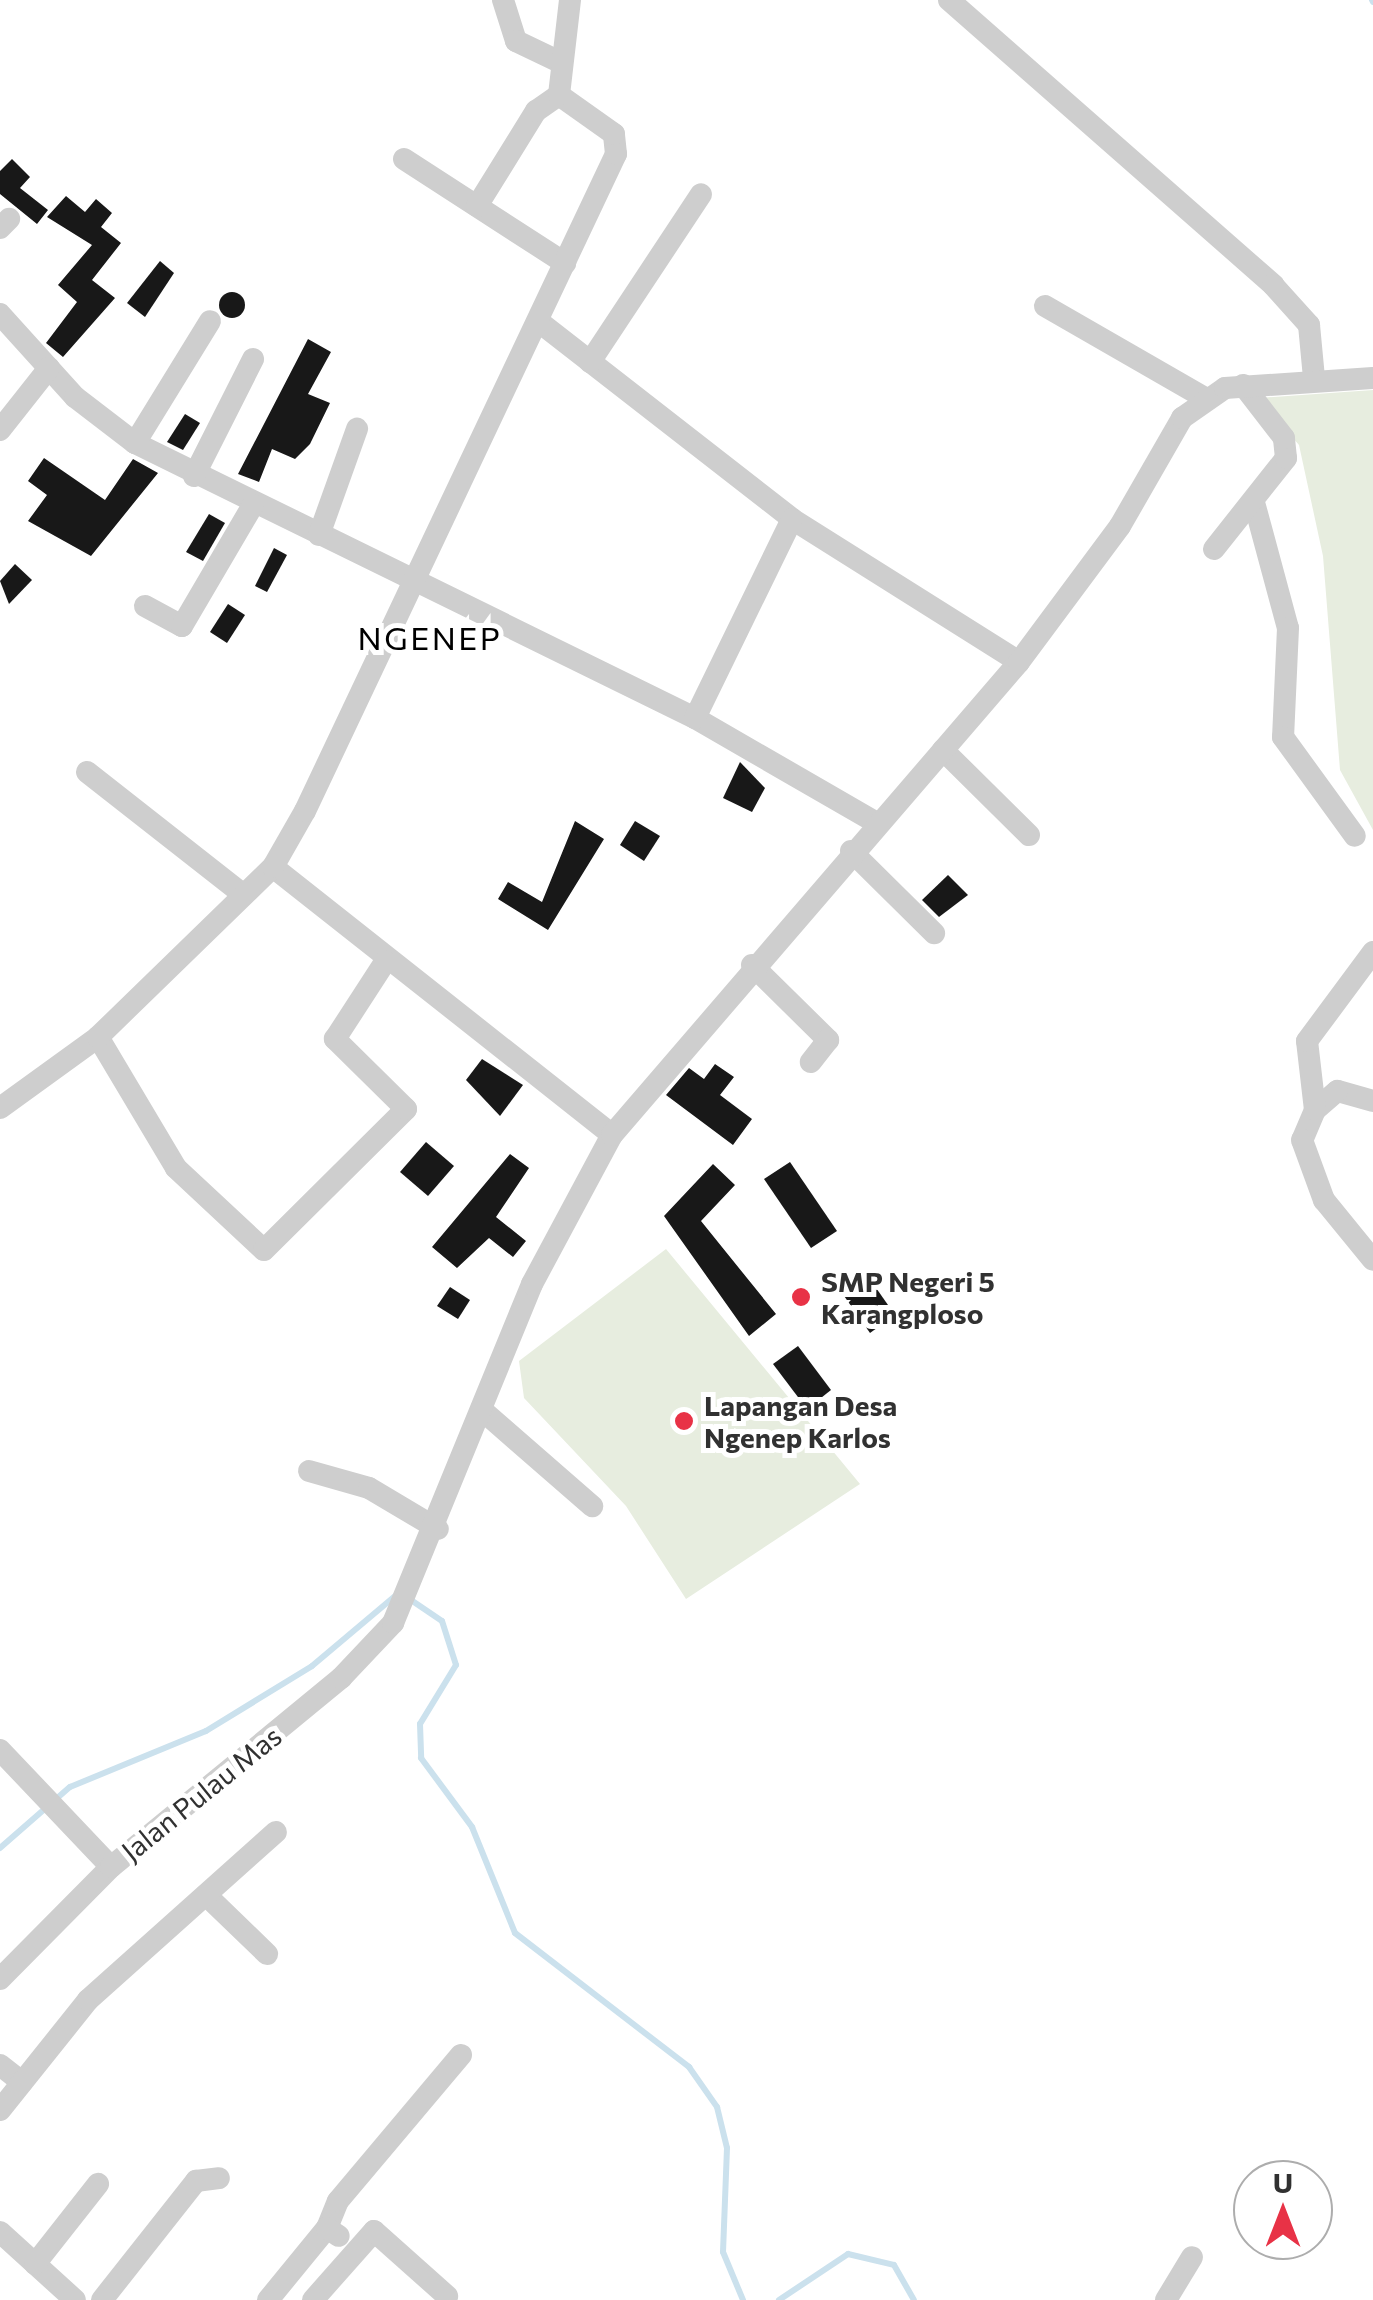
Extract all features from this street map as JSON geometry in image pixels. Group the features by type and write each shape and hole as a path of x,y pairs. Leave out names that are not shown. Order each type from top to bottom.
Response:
{"street":[{"path":"503,0 516,41 562,64"},
{"path":"477,206 536,111 559,95 570,0"},
{"path":"948,0 1274,285 1309,325 1314,378"},
{"path":"0,1108 98,1037 274,868 538,320 618,142 559,95"},
{"path":"404,158 565,263"},
{"path":"590,362 701,194"},
{"path":"1045,306 1205,398 1243,385 1314,378 1373,378"},
{"path":"0,314 49,368 134,442 253,505 696,718 877,823"},
{"path":"538,320 792,519 1020,662"},
{"path":"134,442 210,321"},
{"path":"194,476 254,360"},
{"path":"0,430 49,368"},
{"path":"1214,549 1278,478 1286,444 1243,385"},
{"name":"Jalan Pulau Mas","path":"0,1979 110,1867 352,1668 401,1608 438,1530 532,1284 612,1135 752,965 1020,662 1120,526 1182,418 1205,398"},
{"path":"319,535 357,429"},
{"path":"144,606 182,626 253,505"},
{"path":"1255,506 1286,615 1284,737 1355,836"},
{"path":"696,718 792,519"},
{"path":"944,750 1029,835"},
{"path":"87,772 244,895"},
{"path":"851,852 934,934"},
{"path":"274,868 386,962 612,1135"},
{"path":"1314,1110 1304,1068 1314,1026 1373,952"},
{"path":"98,1037 176,1168 264,1250 406,1109 335,1039 386,962"},
{"path":"752,965 828,1040 811,1062"},
{"path":"1304,1068 1337,1092 1370,1093"},
{"path":"1337,1092 1314,1110 1302,1140 1311,1172 1373,1260"},
{"path":"483,1410 592,1506"},
{"path":"309,1471 369,1488 438,1530"},
{"path":"0,1750 110,1867"},
{"path":"0,2110 88,2000 276,1832"},
{"path":"206,1895 267,1954"},
{"path":"268,2300 327,2228 338,2201 461,2055"},
{"path":"0,2064 22,2082"},
{"path":"102,2300 196,2181 219,2178"},
{"path":"36,2264 98,2184"},
{"path":"327,2228 353,2248"},
{"path":"0,2232 65,2296"},
{"path":"313,2300 353,2248 378,2232 448,2296"},
{"path":"1166,2300 1192,2257"}],"shaded area":[{"path":"1373,390 1373,830 1340,770 1323,556 1299,445 1258,398"},
{"name":"Lapangan Desa Ngenep Karlos","path":"666,1249 860,1484 686,1599 626,1506 524,1398 519,1361"}],"building":[{"path":"12,159 30,177 20,188 48,210 37,224 0,194 0,171"},
{"path":"66,196 85,212 96,199 112,213 101,227 121,243 92,280 115,298 63,357 46,343 77,302 58,285 92,245 47,217"},
{"path":"160,261 174,273 145,317 127,303"},
{"path":"232,292 241,296 245,305 241,314 232,318 223,314 219,305 223,296"},
{"path":"308,339 331,352 308,394 330,403 310,444 295,459 272,449 259,482 238,474"},
{"path":"185,414 200,423 183,450 167,442"},
{"path":"44,458 105,500 133,459 158,473 91,556 28,521 47,495 28,481"},
{"path":"209,514 225,523 203,561 186,552"},
{"path":"274,548 287,555 267,592 255,586"},
{"path":"15,564 32,580 9,604 0,581"},
{"path":"228,604 245,615 227,643 210,632"},
{"path":"740,762 765,788 752,812 723,798"},
{"path":"575,821 604,839 548,930 498,899 508,882 542,902"},
{"path":"635,821 660,836 644,861 620,845"},
{"path":"948,875 968,895 939,917 922,900"},
{"path":"482,1059 523,1085 500,1116 466,1080"},
{"path":"715,1064 734,1077 720,1095 752,1119 733,1145 666,1095 689,1068 704,1079"},
{"path":"426,1142 454,1166 428,1196 400,1172"},
{"path":"510,1154 529,1168 496,1217 526,1241 513,1257 489,1238 457,1268 432,1247"},
{"path":"790,1162 837,1231 811,1248 764,1179"},
{"path":"713,1164 735,1185 701,1221 776,1314 749,1336 664,1216"},
{"path":"867,1275 895,1315 870,1333 842,1293"},
{"path":"450,1287 470,1300 458,1319 437,1306"},
{"path":"798,1346 831,1390 807,1409 773,1364"}],"waterway":[{"path":"0,1848 70,1787 206,1731 312,1666 395,1596"},
{"path":"408,1598 442,1621 456,1665 420,1724 421,1758 472,1827 515,1933 689,2067 717,2107 727,2148 723,2252 743,2300"},
{"path":"779,2300 848,2254 894,2265 914,2300"}],"place":[{"name":"SMP Negeri 5 Karangploso","path":"801,1297"},
{"name":"Lapangan Desa Ngenep Karlos","path":"684,1421"}],"district":[{"name":"NGENEP","path":"430,637"}]}
